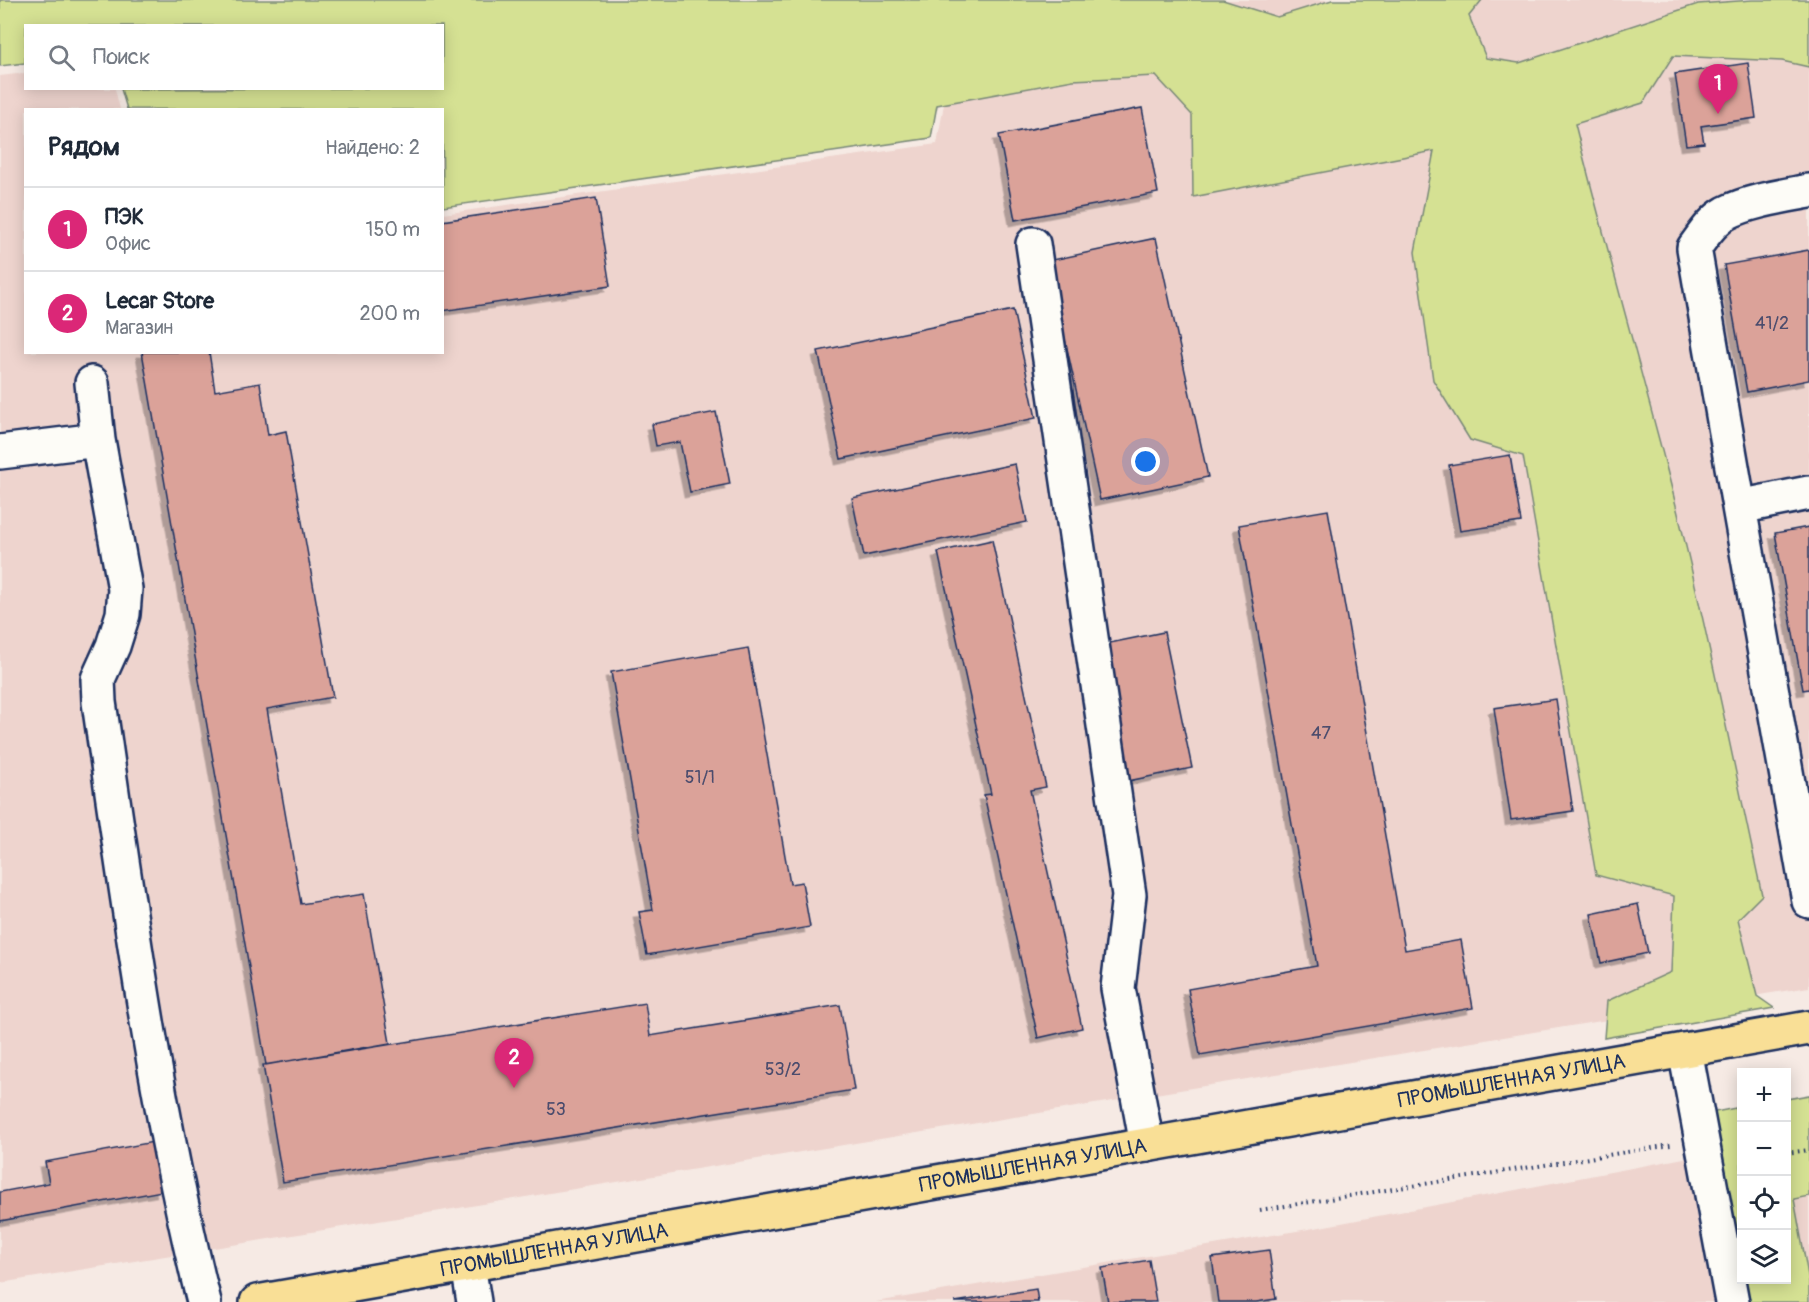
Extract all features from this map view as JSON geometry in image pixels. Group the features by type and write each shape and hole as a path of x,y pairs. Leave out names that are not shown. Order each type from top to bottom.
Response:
{"main road":[{"name":"ПРОМЫШЛЕННАЯ УЛИЦА","path":"257,1302 1809,1028"}],"lane":[{"path":"1809,191 1769,198 1726,213 1710,227 1694,248 1809,901"},
{"path":"1033,244 1129,895 1118,988 1147,1145"},
{"path":"92,383 98,440 124,589 123,614 113,646 98,679 99,702 145,1004 182,1212 204,1302"},
{"path":"0,452 98,440"},
{"path":"1739,507 1809,493"},
{"path":"1685,1050 1732,1302"},
{"path":"468,1265 474,1302"}],"path":[{"path":"1260,1210 1702,1140"},
{"path":"1791,1152 1809,1150"}],"shaded area":[{"path":"962,0 1809,0 1809,987 0,1283 0,76 24,73 24,90 115,90 120,108 24,108 24,354 444,354 444,214 937,144"},
{"path":"1809,1095 1809,1302 876,1302 1320,1227 1716,1152 1737,1114 1737,1284 1791,1284 1791,1098"}],"green space":[{"path":"0,0 1223,0 1277,17 1332,0 1482,0 1469,16 1486,58 1519,63 1698,4 1752,0 1809,0 1809,67 1782,61 1673,56 1643,103 1575,124 1666,466 1704,626 1762,895 1738,919 1757,996 1774,1008 1604,1038 1607,1001 1671,972 1674,896 1596,875 1523,456 1470,440 1433,380 1415,252 1434,151 1193,197 1192,115 1156,76 1073,80 937,105 931,138 444,207 444,108 127,108 121,90 444,90 444,24 24,24 24,63 0,66"},
{"path":"1809,1095 1809,1196 1794,1199 1809,1281 1809,1302 1744,1302 1741,1284 1791,1284 1791,1098"},
{"path":"1737,1108 1737,1263 1710,1113"}],"building":[{"path":"1748,63 1756,118 1701,126 1704,143 1686,145 1675,74"},
{"path":"1142,108 1158,193 1015,220 999,135"},
{"path":"596,198 610,286 444,311 444,221"},
{"path":"1156,238 1208,477 1100,500 1048,261"},
{"path":"1809,250 1809,380 1747,392 1724,265"},
{"path":"1013,310 1036,418 841,459 818,351"},
{"path":"142,354 209,354 215,391 260,383 268,435 286,431 333,697 267,709 301,904 364,894 390,1043 266,1065"},
{"path":"716,412 730,484 690,492 680,442 656,446 652,424"},
{"path":"1510,455 1521,522 1460,531 1449,465"},
{"path":"1015,464 1027,522 864,556 852,498"},
{"path":"1328,510 1405,950 1461,940 1473,1008 1200,1055 1188,989 1317,966 1239,525"},
{"path":"1809,527 1809,689 1803,690 1775,533"},
{"path":"992,540 1046,787 1030,790 1082,1028 1038,1038 984,795 991,794 938,552"},
{"path":"1164,632 1192,768 1128,781 1100,645"},
{"path":"748,648 790,884 802,882 810,927 647,955 639,912 653,910 611,672"},
{"path":"1556,699 1573,811 1511,820 1494,708"},
{"path":"1638,904 1648,953 1601,963 1591,914"},
{"path":"645,1003 650,1036 840,1005 854,1090 283,1182 263,1065"},
{"path":"153,1142 162,1191 0,1221 0,1192 49,1183 45,1162"},
{"path":"1269,1250 1276,1299 1256,1302 1218,1302 1212,1258"},
{"path":"1149,1260 1156,1302 1108,1302 1102,1268"},
{"path":"1036,1289 1038,1302 955,1302"}],"place":[{"name":"ПЭК","path":"1718,114"},
{"name":"Lecar Store","path":"514,1088"}]}
